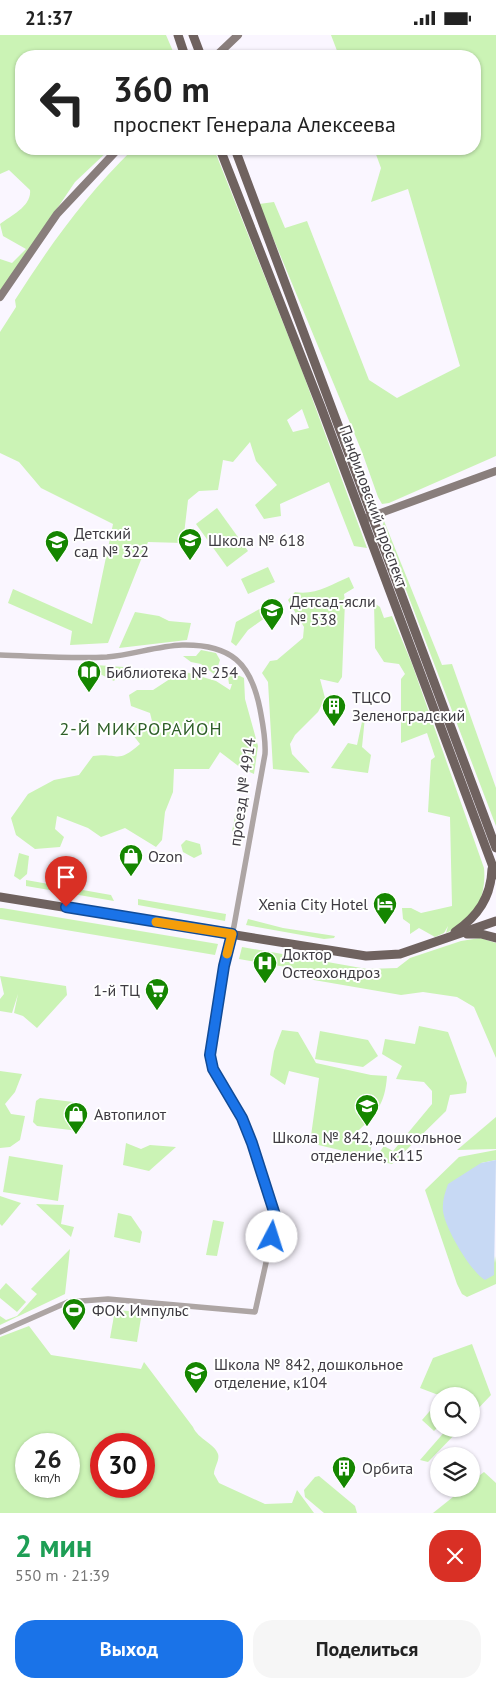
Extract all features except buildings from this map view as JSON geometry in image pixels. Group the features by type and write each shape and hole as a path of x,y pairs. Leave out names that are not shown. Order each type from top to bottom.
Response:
{"main road":[{"path":"178,35 183,50"},
{"path":"193,35 199,50"},
{"name":"Панфиловский проспект","path":"222,155 496,846"},
{"name":"Панфиловский проспект","path":"237,155 496,875"},
{"path":"447,938 470,922 484,903 491,880 492,863"},
{"path":"0,897 366,956 400,954 496,921"},
{"path":"447,938 480,934 496,938"}],"street":[{"path":"222,50 238,35"},
{"path":"0,297 57,214 112,155"},
{"path":"367,518 496,471"},
{"name":"проезд № 4914","path":"0,655 107,657 181,645 196,646 222,652 241,662 255,685 265,743 232,934 224,966 210,1055 213,1069 242,1118 276,1218 256,1312 108,1299 68,1302 0,1332"}],"green space":[{"path":"0,35 166,35 172,50 15,50 15,155 104,155 75,182 0,293 0,259 12,263 26,249 3,236 0,224 24,206 30,196 30,190 9,170 0,174"},
{"path":"331,35 496,35 496,456 389,503 382,504 259,204 274,202 285,228 307,221 369,380 397,398 460,366 408,189 371,202 381,168 376,155 481,155 481,50 337,50"},
{"path":"127,155 216,155 301,368 367,548 354,546 329,482 280,504 281,516 264,519 255,505 277,485 256,461 250,442 233,462 223,460 218,490 199,491 188,500 183,543 148,542 108,643 70,645 72,631 8,603 13,589 92,624 113,524 41,488 19,462 0,453 0,332 16,307 15,300 42,260 84,202","holes":["302,409 309,428 293,432 287,420"]},
{"path":"217,508 248,551 227,567 196,524"},
{"path":"384,521 442,665 452,664 496,788 496,826 382,527"},
{"path":"268,567 275,582 248,594 241,579"},
{"path":"349,577 354,588 344,594 342,677 338,683 320,679 325,698 318,712 295,735 290,744 292,754 310,773 273,769 268,682 262,673 270,661 277,660 303,638 304,627 288,600 295,592 316,591"},
{"path":"276,600 283,605 248,630 236,646 231,642 236,622"},
{"path":"374,603 380,607 384,618 392,616 412,664 484,868 481,899 470,920 464,925 446,933 448,926 444,933 435,937 419,928 410,934 410,924 403,919 402,908 411,908 421,913 452,906 450,817 428,812 431,760 435,757 427,733 401,743 401,679 405,674 399,664 384,662 375,648"},
{"path":"135,612 159,616 169,621 191,623 187,640 119,648"},
{"path":"201,650 216,653 220,660 215,675 201,664 191,662 183,656 196,656"},
{"path":"95,665 124,667 114,681 92,670"},
{"path":"182,671 216,681 230,690 232,684 229,684 228,677 236,674 244,678 245,699 258,746 254,774 241,768 220,752 209,769 174,769 173,792 165,812 162,840 156,847 125,828 101,837 88,828 57,816 55,829 64,837 60,847 35,849 16,835 11,818 28,794 54,780 79,775 93,756 121,756 140,744 129,730 129,724 136,721 145,727 152,721 150,713 131,706 129,695 137,690 153,690"},
{"path":"363,717 365,717 362,747 371,755 368,773 331,768 348,743 357,745"},
{"path":"238,803 247,805 241,833 232,831"},
{"path":"186,840 200,844 202,854 194,858 183,852 181,845"},
{"path":"19,853 29,856 27,874 20,880 14,876"},
{"path":"26,880 111,895 114,901 26,886"},
{"path":"138,899 226,914 225,921 138,905"},
{"path":"0,908 218,944 215,955 0,919"},
{"path":"248,919 283,928 335,936 334,938 324,939 246,925"},
{"path":"480,938 496,943 496,1058 474,1007 457,997 423,992 401,995 308,979 309,971 239,959 242,947 367,969 397,968 410,958 461,941"},
{"path":"0,976 66,986 67,995 37,1028 23,1016 14,1013 18,994 12,1013 0,1011 0,999 4,994"},
{"path":"419,1026 448,1032 467,1083 466,1093 450,1095 446,1111 392,1164 374,1160 384,1146 393,1151 432,1104 432,1091 424,1082 396,1079 402,1066 382,1054 385,1039 415,1044"},
{"path":"282,1030 298,1032 316,1063 371,1075 387,1076 382,1102 369,1120 356,1133 372,1144 369,1157 310,1143 319,1078 289,1071 285,1085 270,1075 274,1051"},
{"path":"320,1031 368,1040 378,1056 363,1067 315,1059"},
{"path":"0,1071 22,1074 15,1092 5,1104 11,1114 25,1116 20,1140 10,1147 0,1148"},
{"path":"40,1098 82,1103 85,1107 83,1127 79,1131 37,1126 33,1122 36,1101"},
{"path":"496,1117 496,1149 457,1150"},
{"path":"126,1143 141,1149 150,1145 176,1147 149,1171 123,1165"},
{"path":"496,1150 496,1160 481,1163 495,1263 496,1256 496,1284 467,1297 462,1294 457,1284 425,1190 459,1157"},
{"path":"9,1156 63,1165 58,1201 3,1192"},
{"path":"0,1196 21,1203 2,1226 0,1224"},
{"path":"36,1204 64,1205 61,1224 74,1227 71,1237"},
{"path":"118,1213 131,1216 142,1232 140,1243 114,1237"},
{"path":"213,1220 224,1222 217,1256 206,1255"},
{"path":"70,1249 65,1294 0,1325 0,1316 6,1320 17,1316 37,1294 31,1289"},
{"path":"6,1283 26,1302 17,1312 0,1298 0,1290"},
{"path":"115,1310 142,1312 137,1342 110,1338"},
{"path":"29,1326 51,1355 141,1369 144,1362 195,1431 216,1450 218,1459 214,1474 219,1483 265,1504 292,1503 297,1490 314,1513 0,1513 0,1337"},
{"path":"472,1344 491,1395 480,1407 480,1387 430,1387 430,1392 420,1388 433,1358"},
{"path":"430,1411 430,1427 422,1420"},
{"path":"440,1437 452,1437 443,1447 431,1447"},
{"path":"430,1449 430,1460 428,1462 420,1460"},
{"path":"484,1472 496,1483 496,1513 433,1513 453,1497 480,1497 480,1475"},
{"path":"319,1476 355,1506 357,1513 324,1513 305,1497 304,1490 315,1477"}],"water":[{"path":"496,1160 494,1275 485,1280 472,1268 453,1238 445,1218 443,1204 448,1184 481,1163"}],"slow traffic":[{"path":"156,922 232,934 227,954"}],"place":[{"name":"Школа № 618","path":"190,561"},
{"name":"Детский сад № 322","path":"57,563"},
{"name":"Детсад-ясли № 538","path":"272,631"},
{"name":"Библиотека № 254","path":"89,693"},
{"name":"ТЦСО Зеленоградский","path":"334,727"},
{"name":"Ozon","path":"131,877"},
{"name":"Xenia City Hotel","path":"385,925"},
{"name":"Доктор Остеохондроз","path":"265,984"},
{"name":"1-й ТЦ","path":"157,1011"},
{"name":"Школа № 842, дошкольное отделение, к115","path":"367,1127"},
{"name":"Автопилот","path":"76,1135"},
{"name":"ФОК Импульс","path":"74,1331"},
{"name":"Школа № 842, дошкольное отделение, к104","path":"196,1394"},
{"name":"Орбита","path":"344,1489"}],"district":[{"name":"2-Й МИКРОРАЙОН","path":"141,728"}],"route":[{"path":"66,907 232,934 224,966 210,1055 213,1069 223,1089 242,1118 252,1143 276,1218 272,1237"}]}
